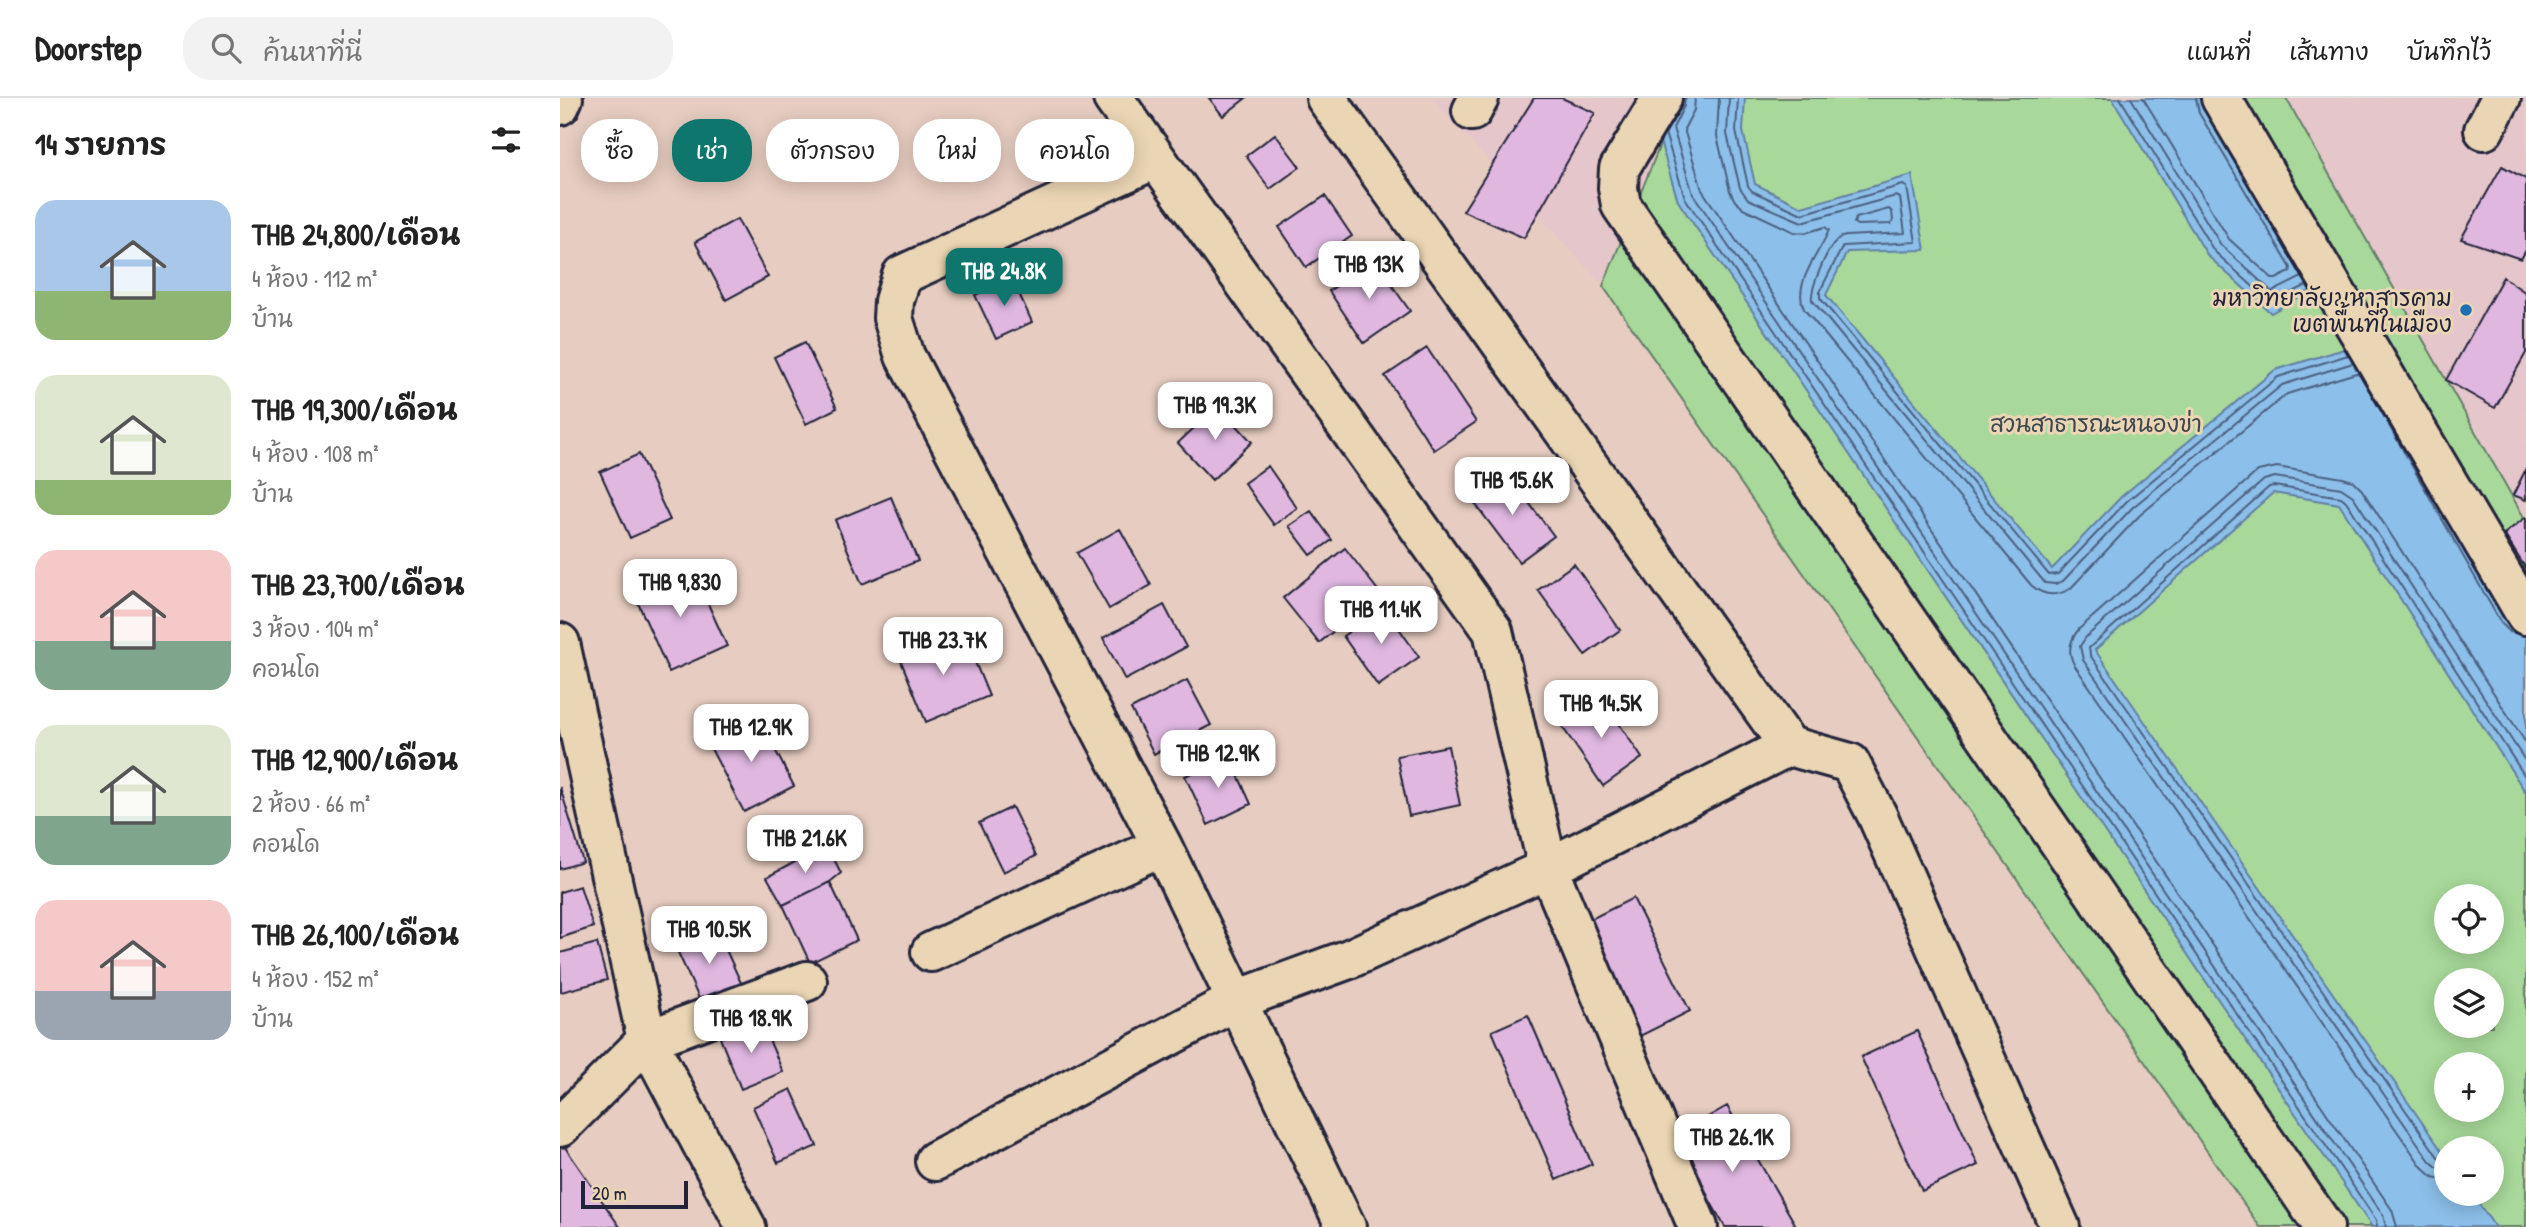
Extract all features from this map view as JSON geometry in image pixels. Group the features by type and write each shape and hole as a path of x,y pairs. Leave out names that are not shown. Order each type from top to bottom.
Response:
{"street":[{"path":"560,105 563,98"},
{"path":"1113,98 1493,631 1548,868 1698,1227"},
{"path":"1326,98 1789,746 1850,763 1877,815 2060,1227"},
{"path":"1662,98 1619,169 1621,205 2325,1227"},
{"path":"2221,98 2526,615"},
{"path":"1156,159 902,275 894,301 893,318 905,356 1162,846 1346,1227"},
{"path":"560,643 648,1040 746,1227"},
{"path":"935,1161 1237,1000 1349,959 1548,868 1789,746"},
{"path":"931,952 1162,846"},
{"path":"560,1127 648,1040 807,981"}],"shaded area":[{"path":"1431,98 1679,98 1603,286"},
{"name":"มหาวิทยาลัยมหาสารคาม เขตพื้นที่ในเมือง","path":"2286,98 2526,98 2526,521"}],"green space":[{"name":"สวนสาธารณะหนองข่า","path":"1679,98 2286,98 2526,521 2526,1227 2260,1227 1603,286"}],"water":[{"path":"1671,98 1745,98 1743,131 1755,184 1802,207 1912,175 1925,250 1847,252 1826,295 2052,569 2122,496 2275,370 2371,341 2526,615 2526,793 2339,504 2273,493 2095,650 2434,1140 2434,1206 2480,1206 2495,1227 2372,1227 1678,201 1655,125"},
{"path":"2112,98 2221,98 2329,280 2271,313 2208,256"}],"building":[{"path":"1209,98 1246,98 1223,116"},
{"path":"1534,98 1562,98 1595,113 1524,238 1463,211"},
{"path":"1275,134 1300,167 1270,189 1246,156"},
{"path":"2502,166 2526,179 2526,250 2521,259 2461,239"},
{"path":"1325,196 1352,236 1306,267 1279,227"},
{"path":"737,219 768,277 726,300 695,242"},
{"path":"1374,260 1410,311 1364,343 1329,291"},
{"path":"2503,277 2526,293 2526,353 2495,408 2446,380"},
{"path":"1012,278 1032,322 996,339 975,295"},
{"path":"805,342 837,408 806,424 774,357"},
{"path":"1427,348 1476,422 1434,450 1385,376"},
{"path":"1218,405 1252,442 1212,480 1178,443"},
{"path":"639,454 670,520 630,538 600,472"},
{"path":"1268,466 1297,508 1274,525 1244,483"},
{"path":"2526,469 2526,500 2513,495"},
{"path":"1505,471 1554,536 1519,562 1470,497"},
{"path":"891,497 918,561 862,584 835,520"},
{"path":"1311,511 1332,540 1311,555 1289,526"},
{"path":"2526,517 2526,569 2504,534"},
{"path":"1120,529 1151,585 1109,609 1077,553"},
{"path":"1345,548 1380,593 1319,643 1283,598"},
{"path":"1574,564 1620,630 1585,655 1538,590"},
{"path":"691,566 727,646 669,672 633,592"},
{"path":"1164,605 1186,647 1125,680 1103,638"},
{"path":"1384,607 1419,657 1378,686 1343,636"},
{"path":"939,636 945,649 966,640 989,696 926,722 898,654"},
{"path":"1187,680 1211,725 1154,754 1131,709"},
{"path":"1599,694 1642,758 1603,786 1559,722"},
{"path":"757,715 794,786 744,812 707,741"},
{"path":"1448,746 1460,805 1409,816 1397,756"},
{"path":"1229,755 1251,804 1208,825 1185,776"},
{"path":"560,787 583,862 560,869"},
{"path":"1012,807 1036,856 1003,872 979,823"},
{"path":"827,845 841,873 830,882 783,905 767,877"},
{"path":"830,882 857,940 810,963 783,905"},
{"path":"580,886 593,927 560,938 560,892"},
{"path":"1633,898 1690,1011 1638,1037 1581,924"},
{"path":"717,930 742,985 701,1003 676,948"},
{"path":"597,943 607,980 561,992 560,953"},
{"path":"1528,1015 1592,1164 1556,1180 1492,1031"},
{"path":"761,1021 783,1072 741,1089 720,1038"},
{"path":"1917,1031 1978,1165 1922,1191 1861,1057"},
{"path":"791,1089 817,1146 778,1163 753,1107"},
{"path":"1727,1106 1795,1224 1790,1227 1725,1227 1673,1137"},
{"path":"560,1140 620,1227 560,1227"}],"place":[{"name":"มหาวิทยาลัยมหาสารคาม เขตพื้นที่ในเมือง","path":"2466,310"}]}
